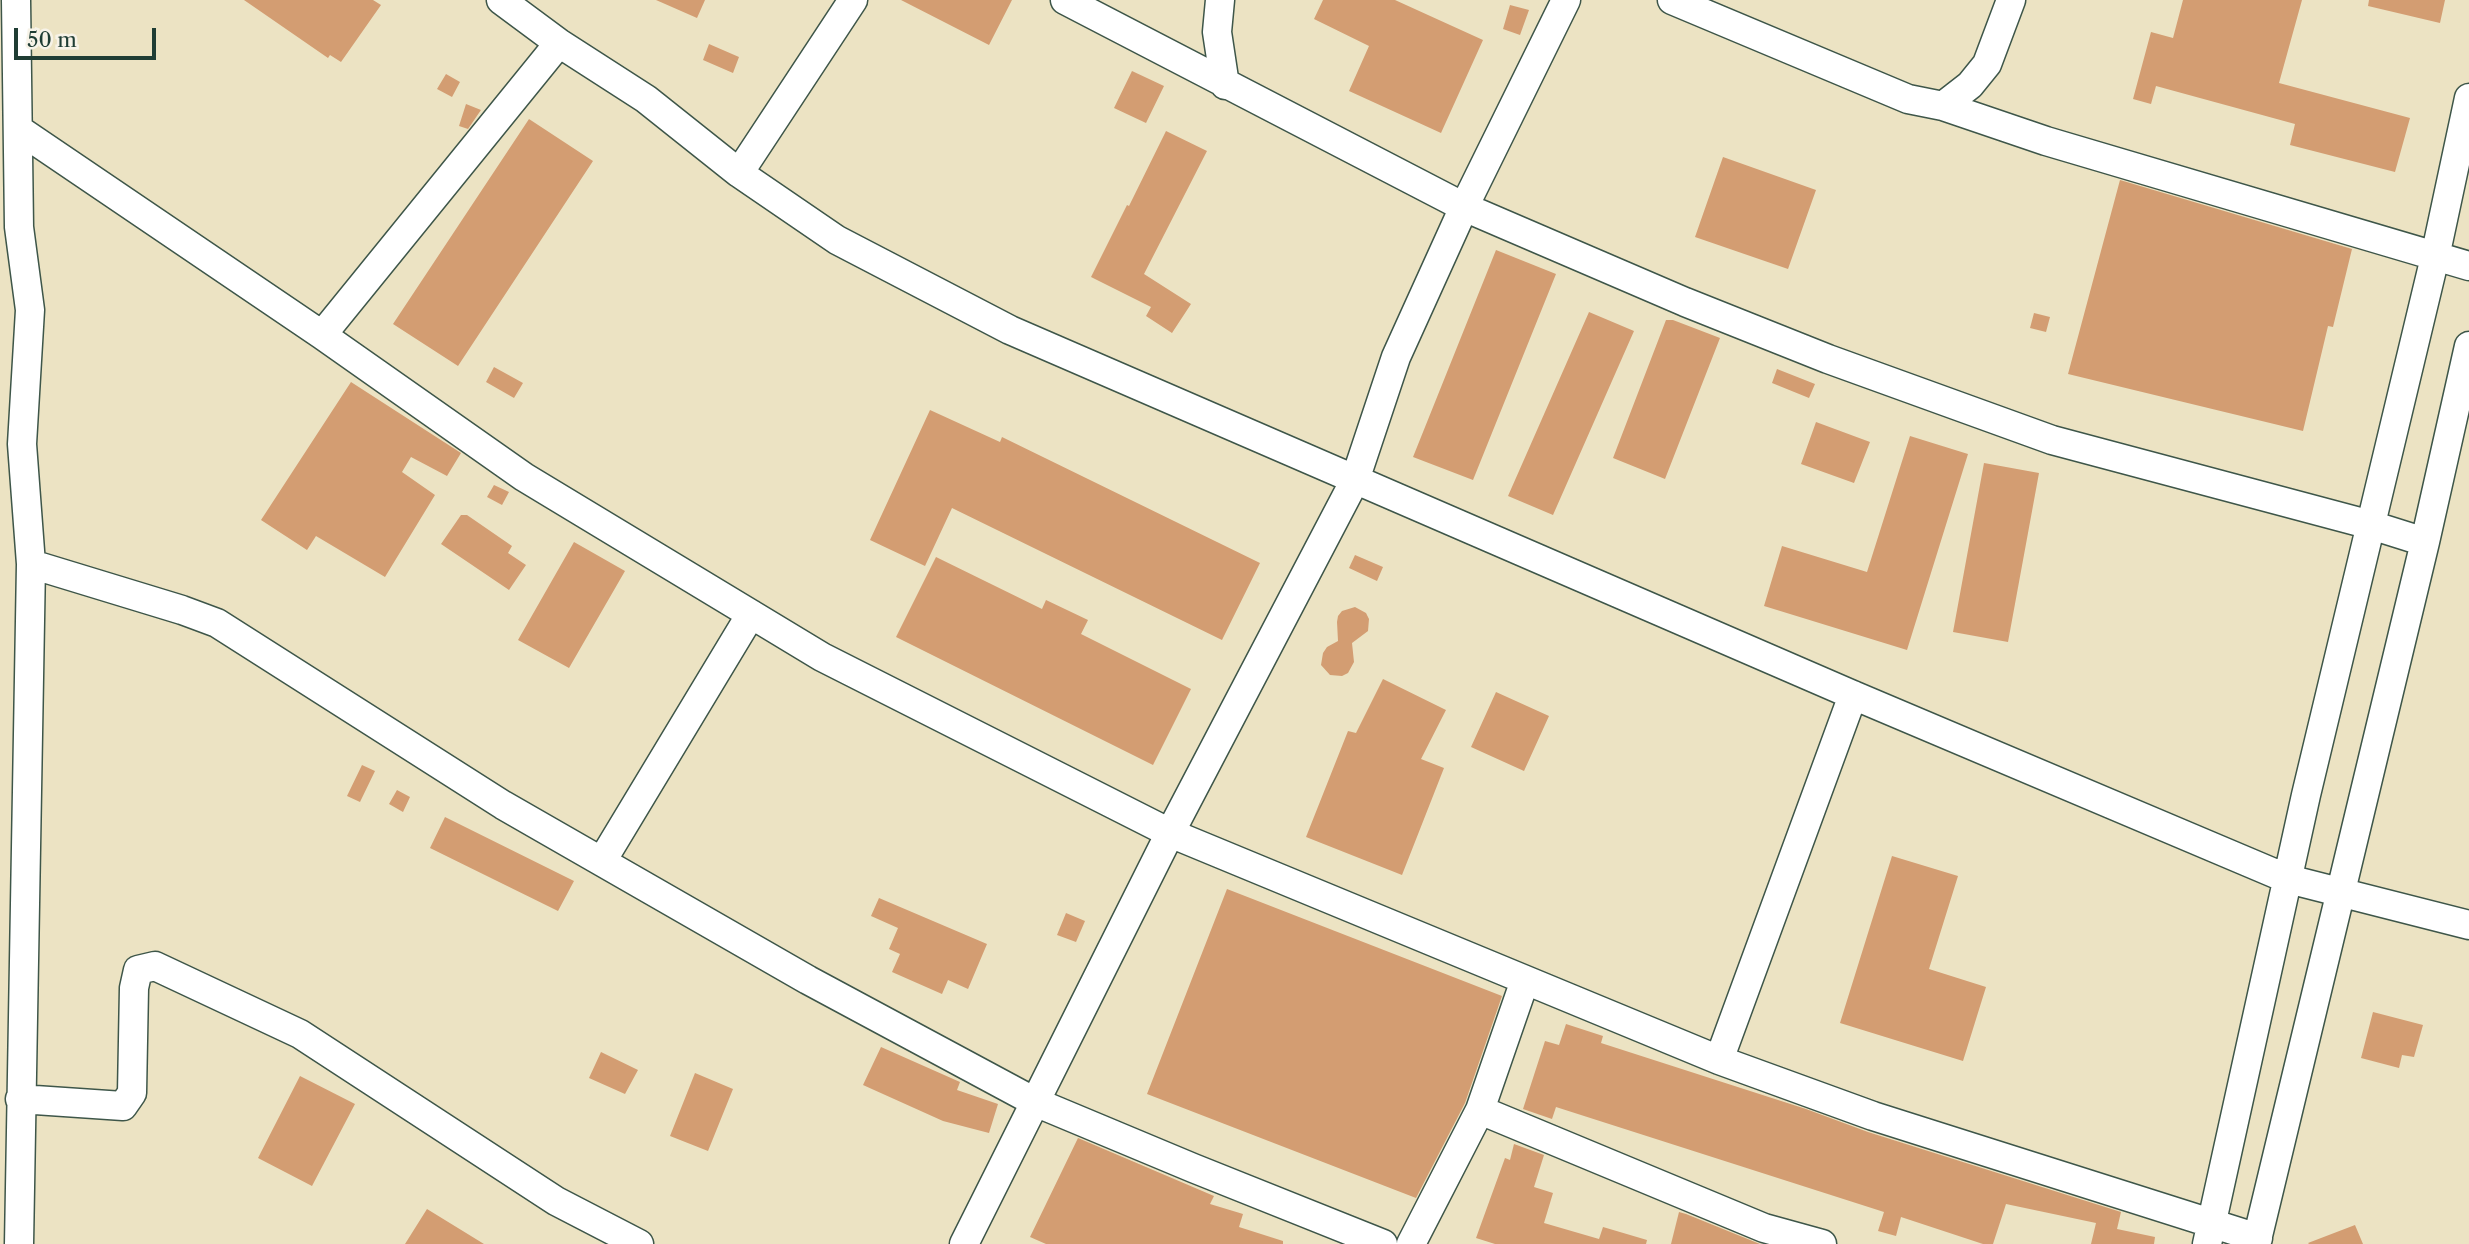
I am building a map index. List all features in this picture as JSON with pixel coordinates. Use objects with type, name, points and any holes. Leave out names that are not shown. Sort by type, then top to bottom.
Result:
[{"type":"street","points":[[16,0],[19,227],[30,310],[22,444],[31,564],[19,1244]]},
{"type":"street","points":[[501,0],[559,43],[646,99],[739,173],[837,240],[1010,330],[1853,695],[2288,879],[2469,925]]},
{"type":"street","points":[[739,173],[853,0]]},
{"type":"street","points":[[1066,0],[1464,207],[1685,302],[1828,359],[2052,440],[2371,525],[2425,542]]},
{"type":"street","points":[[1220,0],[1217,32],[1226,85]]},
{"type":"street","points":[[964,1244],[1170,833],[1355,480],[1396,357],[1464,207],[1566,0]]},
{"type":"street","points":[[1672,0],[1908,99],[1943,106],[2046,141],[2469,266]]},
{"type":"street","points":[[1943,106],[1969,85],[1987,64],[2011,0]]},
{"type":"street","points":[[322,335],[559,43]]},
{"type":"street","points":[[2209,1234],[2288,879],[2435,257],[2469,98]]},
{"type":"street","points":[[18,129],[322,335],[524,477],[822,657],[1170,833],[1719,1060],[2209,1234],[2257,1241],[2425,542],[2461,423],[2469,346]]},
{"type":"street","points":[[31,564],[217,623],[503,805],[808,979],[1035,1102],[1383,1244]]},
{"type":"street","points":[[602,861],[751,614]]},
{"type":"street","points":[[1719,1060],[1853,695]]},
{"type":"street","points":[[20,1099],[123,1106],[132,1093],[138,970],[155,966],[300,1034],[556,1201],[639,1244]]},
{"type":"street","points":[[1411,1244],[1480,1110],[1525,981]]},
{"type":"street","points":[[1480,1110],[1764,1228],[1822,1244]]},
{"type":"building","points":[[244,0],[373,0],[381,5],[341,62],[330,55],[328,58]]},
{"type":"building","points":[[656,0],[705,0],[697,18]]},
{"type":"building","points":[[901,0],[1012,0],[989,45]]},
{"type":"building","points":[[1323,0],[1395,0],[1483,40],[1441,133],[1349,91],[1369,46],[1314,19]]},
{"type":"building","points":[[2183,0],[2302,0],[2279,83],[2410,118],[2395,172],[2290,145],[2295,124],[2156,86],[2151,104],[2133,99],[2151,32],[2173,38]]},
{"type":"building","points":[[2369,0],[2445,0],[2440,23],[2368,6]]},
{"type":"building","points":[[1510,5],[1529,10],[1520,35],[1503,29]]},
{"type":"building","points":[[709,44],[739,57],[733,73],[703,60]]},
{"type":"building","points":[[1132,71],[1164,86],[1146,123],[1114,108]]},
{"type":"building","points":[[446,74],[460,82],[452,97],[437,89]]},
{"type":"building","points":[[466,104],[481,110],[468,129],[459,126]]},
{"type":"building","points":[[529,119],[593,161],[458,366],[393,324]]},
{"type":"building","points":[[1166,131],[1207,151],[1144,274],[1191,304],[1172,333],[1146,316],[1151,307],[1091,277]]},
{"type":"building","points":[[1723,157],[1816,190],[1788,269],[1695,237]]},
{"type":"building","points":[[2120,180],[2352,249],[2333,327],[2328,326],[2303,431],[2068,374]]},
{"type":"building","points":[[1496,250],[1556,274],[1473,480],[1413,457]]},
{"type":"building","points":[[1589,312],[1634,331],[1553,515],[1508,496]]},
{"type":"building","points":[[2034,313],[2050,317],[2046,332],[2030,328]]},
{"type":"building","points":[[1666,320],[1673,320],[1720,338],[1665,479],[1613,458]]},
{"type":"building","points":[[494,367],[523,383],[514,398],[486,382]]},
{"type":"building","points":[[1777,369],[1815,384],[1809,398],[1772,383]]},
{"type":"building","points":[[351,382],[461,453],[447,476],[411,457],[402,472],[435,495],[385,577],[316,536],[307,550],[261,520]]},
{"type":"building","points":[[930,410],[1000,442],[1002,437],[1260,563],[1222,640],[952,508],[925,566],[870,540]]},
{"type":"building","points":[[1816,422],[1870,442],[1854,483],[1801,464]]},
{"type":"building","points":[[1910,436],[1968,454],[1907,650],[1764,606],[1782,546],[1867,572]]},
{"type":"building","points":[[1984,463],[2039,473],[2008,642],[1953,632]]},
{"type":"building","points":[[494,485],[509,492],[502,505],[487,497]]},
{"type":"building","points":[[461,515],[467,515],[512,546],[508,553],[526,565],[509,590],[441,544]]},
{"type":"building","points":[[574,542],[625,571],[569,668],[518,640]]},
{"type":"building","points":[[1355,555],[1383,567],[1377,581],[1349,568]]},
{"type":"building","points":[[936,557],[1042,609],[1046,600],[1088,620],[1081,634],[1191,689],[1153,765],[896,637]]},
{"type":"building","points":[[1355,607],[1366,613],[1369,619],[1368,631],[1352,643],[1354,662],[1348,673],[1342,676],[1330,675],[1321,665],[1323,653],[1327,647],[1338,641],[1338,616],[1342,611]]},
{"type":"building","points":[[1383,679],[1446,710],[1421,759],[1444,768],[1402,875],[1306,837],[1348,731],[1356,733]]},
{"type":"building","points":[[1496,692],[1549,716],[1524,771],[1471,747]]},
{"type":"building","points":[[362,765],[375,771],[360,802],[347,796]]},
{"type":"building","points":[[397,790],[410,797],[403,812],[389,804]]},
{"type":"building","points":[[445,817],[574,881],[558,911],[430,848]]},
{"type":"building","points":[[1892,856],[1958,876],[1929,969],[1986,987],[1963,1061],[1840,1023]]},
{"type":"building","points":[[1227,889],[1502,996],[1465,1103],[1416,1198],[1147,1094]]},
{"type":"building","points":[[879,898],[987,944],[968,989],[948,980],[942,994],[892,972],[900,954],[889,949],[898,928],[871,916]]},
{"type":"building","points":[[1066,913],[1085,921],[1076,942],[1057,935]]},
{"type":"building","points":[[2373,1012],[2423,1025],[2414,1057],[2402,1055],[2399,1068],[2361,1058]]},
{"type":"building","points":[[1566,1024],[1603,1036],[1601,1043],[1806,1109],[1868,1132],[2121,1212],[2117,1229],[2155,1237],[2154,1244],[2091,1244],[2096,1223],[2006,1204],[1993,1244],[1983,1244],[1901,1217],[1896,1236],[1878,1231],[1884,1212],[1556,1107],[1552,1119],[1523,1109],[1545,1041],[1559,1045]]},
{"type":"building","points":[[881,1047],[960,1082],[957,1090],[998,1104],[989,1133],[943,1121],[863,1085]]},
{"type":"building","points":[[601,1052],[638,1070],[625,1094],[589,1078]]},
{"type":"building","points":[[695,1073],[733,1089],[708,1151],[670,1136]]},
{"type":"building","points":[[300,1076],[355,1104],[312,1186],[258,1158]]},
{"type":"building","points":[[1078,1138],[1214,1196],[1210,1204],[1243,1214],[1239,1227],[1283,1241],[1283,1244],[1046,1244],[1030,1237]]},
{"type":"building","points":[[1514,1144],[1544,1155],[1534,1187],[1553,1193],[1544,1223],[1599,1239],[1603,1227],[1647,1240],[1646,1244],[1495,1244],[1476,1238],[1505,1158],[1510,1160]]},
{"type":"building","points":[[427,1209],[484,1244],[405,1244]]},
{"type":"building","points":[[1679,1212],[1686,1214],[1760,1244],[1671,1244]]},
{"type":"building","points":[[2355,1225],[2363,1244],[2308,1243]]}]
